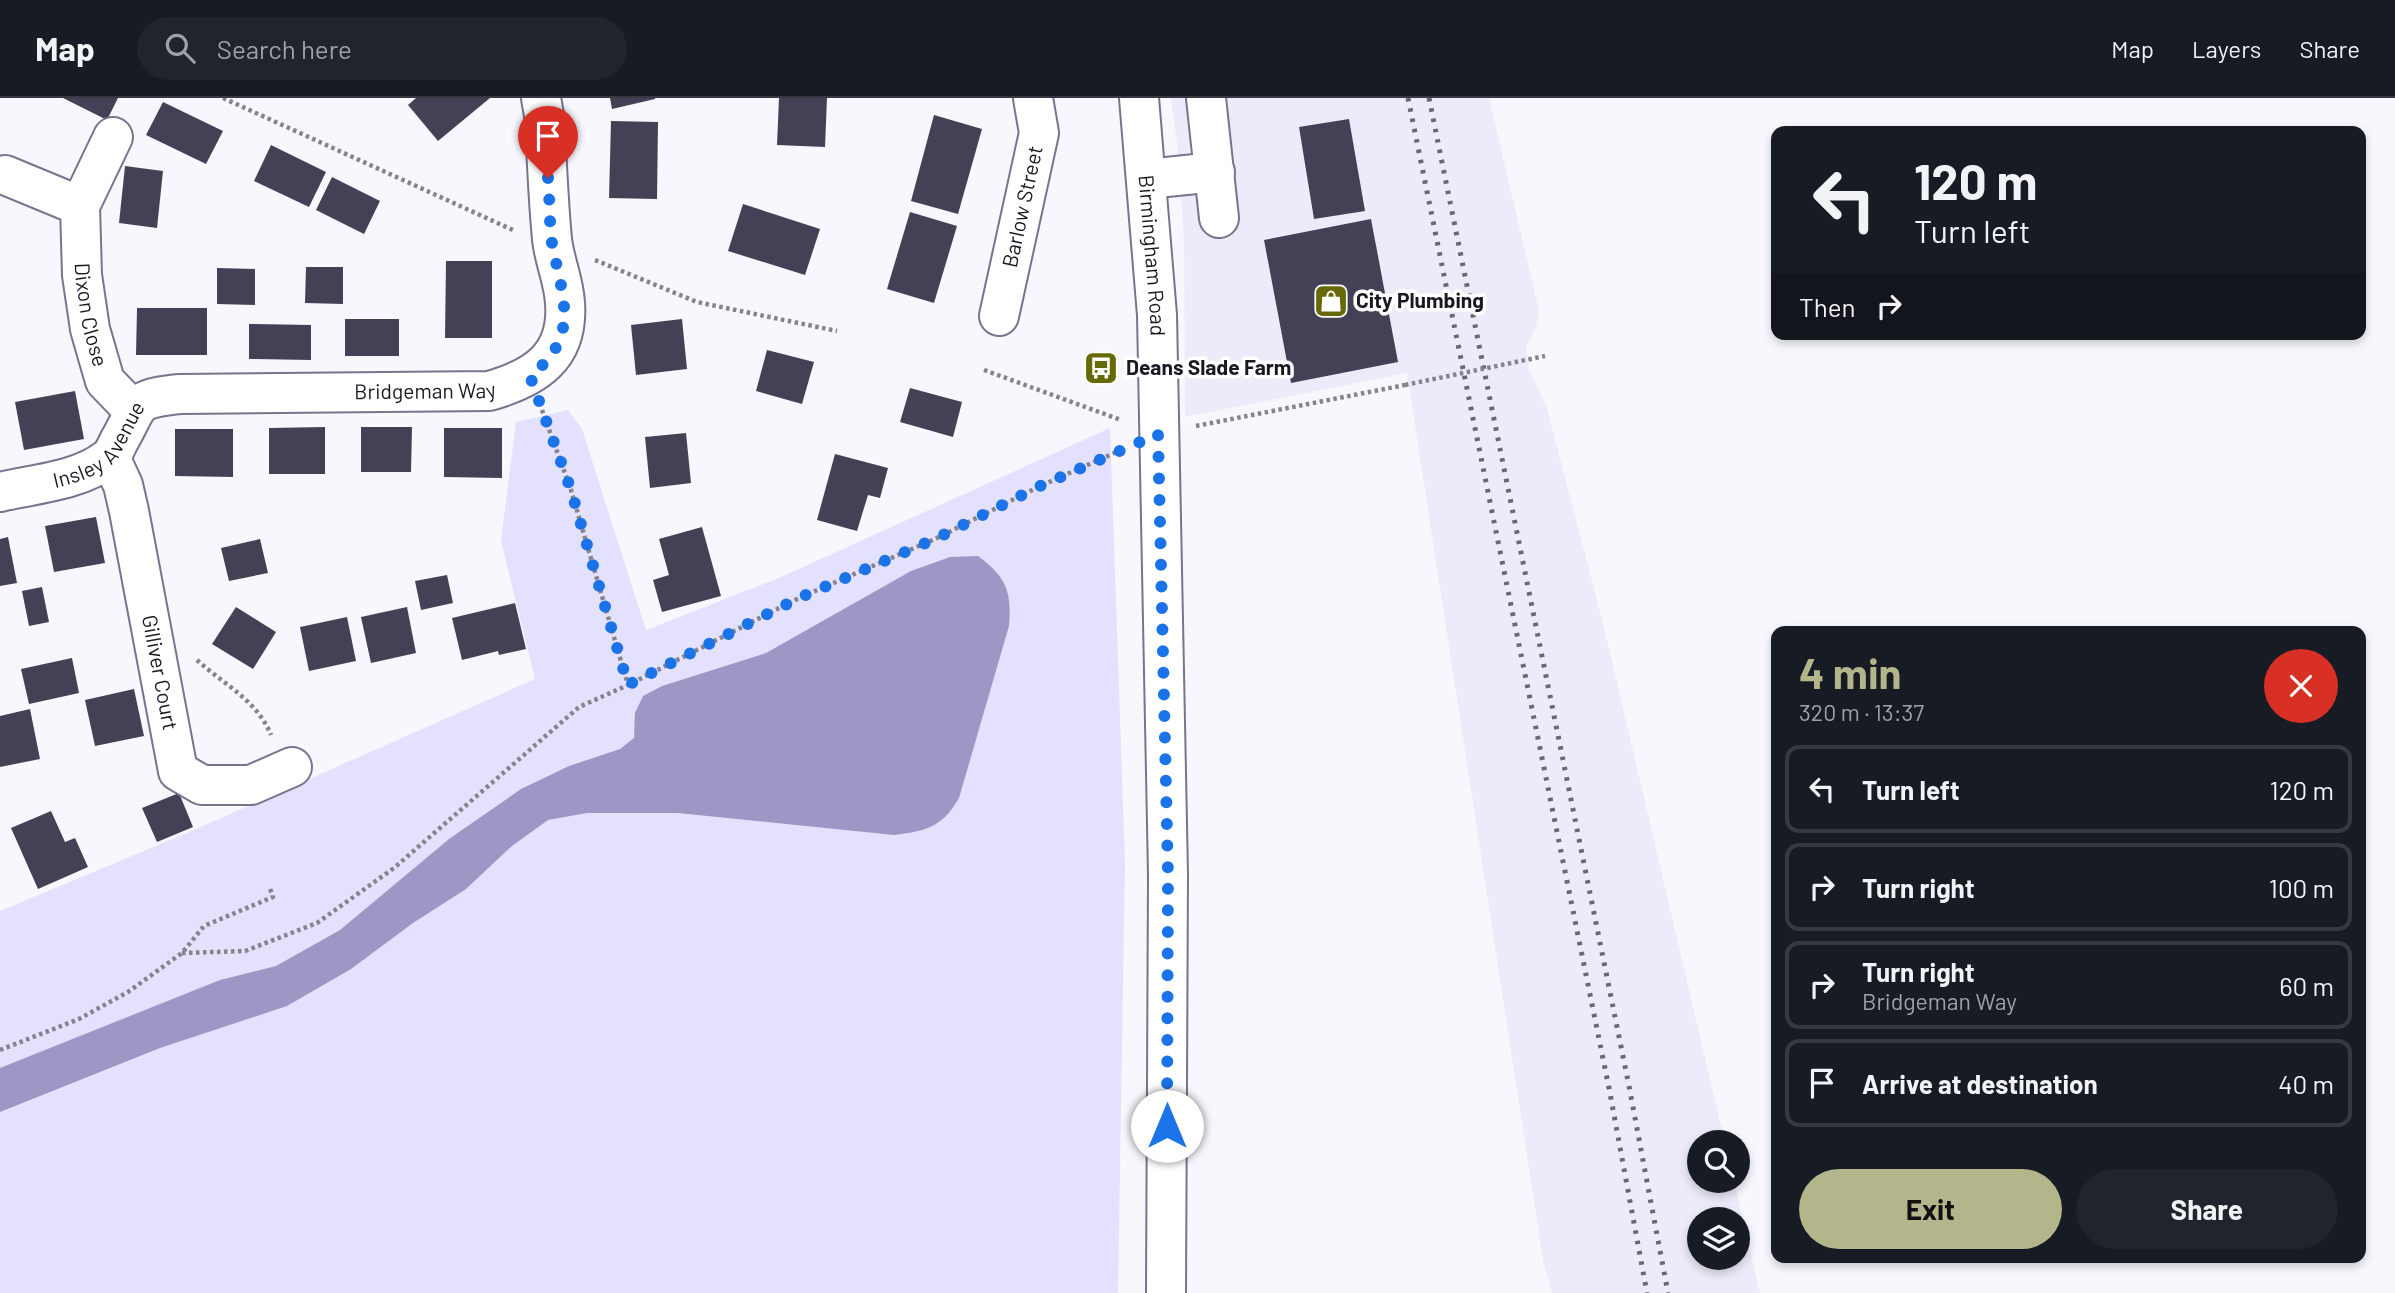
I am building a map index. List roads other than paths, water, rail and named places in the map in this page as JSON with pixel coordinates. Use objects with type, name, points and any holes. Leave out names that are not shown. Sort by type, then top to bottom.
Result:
[{"type":"street","name":"Bridgeman Way","points":[[142,403],[180,394],[489,391],[516,383],[545,365],[561,336],[565,320],[565,301],[552,242],[541,98]]},
{"type":"street","name":"Barlow Street","points":[[999,316],[1039,133],[1033,98]]},
{"type":"street","name":"Birmingham Road","points":[[1139,98],[1157,315],[1143,428],[1168,875],[1166,1293]]},
{"type":"street","points":[[1206,98],[1219,218]]},
{"type":"street","name":"Dixon Close","points":[[113,136],[80,206],[82,275],[90,329],[105,381],[142,403]]},
{"type":"street","points":[[1147,179],[1215,172]]},
{"type":"street","points":[[5,175],[80,206]]},
{"type":"street","name":"Insley Avenue","points":[[0,492],[77,474],[95,467],[110,457],[142,403]]},
{"type":"street","name":"Gilliver Court","points":[[110,457],[126,498],[177,771],[202,785],[251,785],[288,769]]},
{"type":"railway","points":[[1408,98],[1609,1088],[1647,1293]]},
{"type":"railway","points":[[1429,98],[1629,1086],[1668,1293]]},
{"type":"place","name":"City Plumbing","points":[[1331,301]]},
{"type":"place","name":"Deans Slade Farm","points":[[1101,368]]}]
